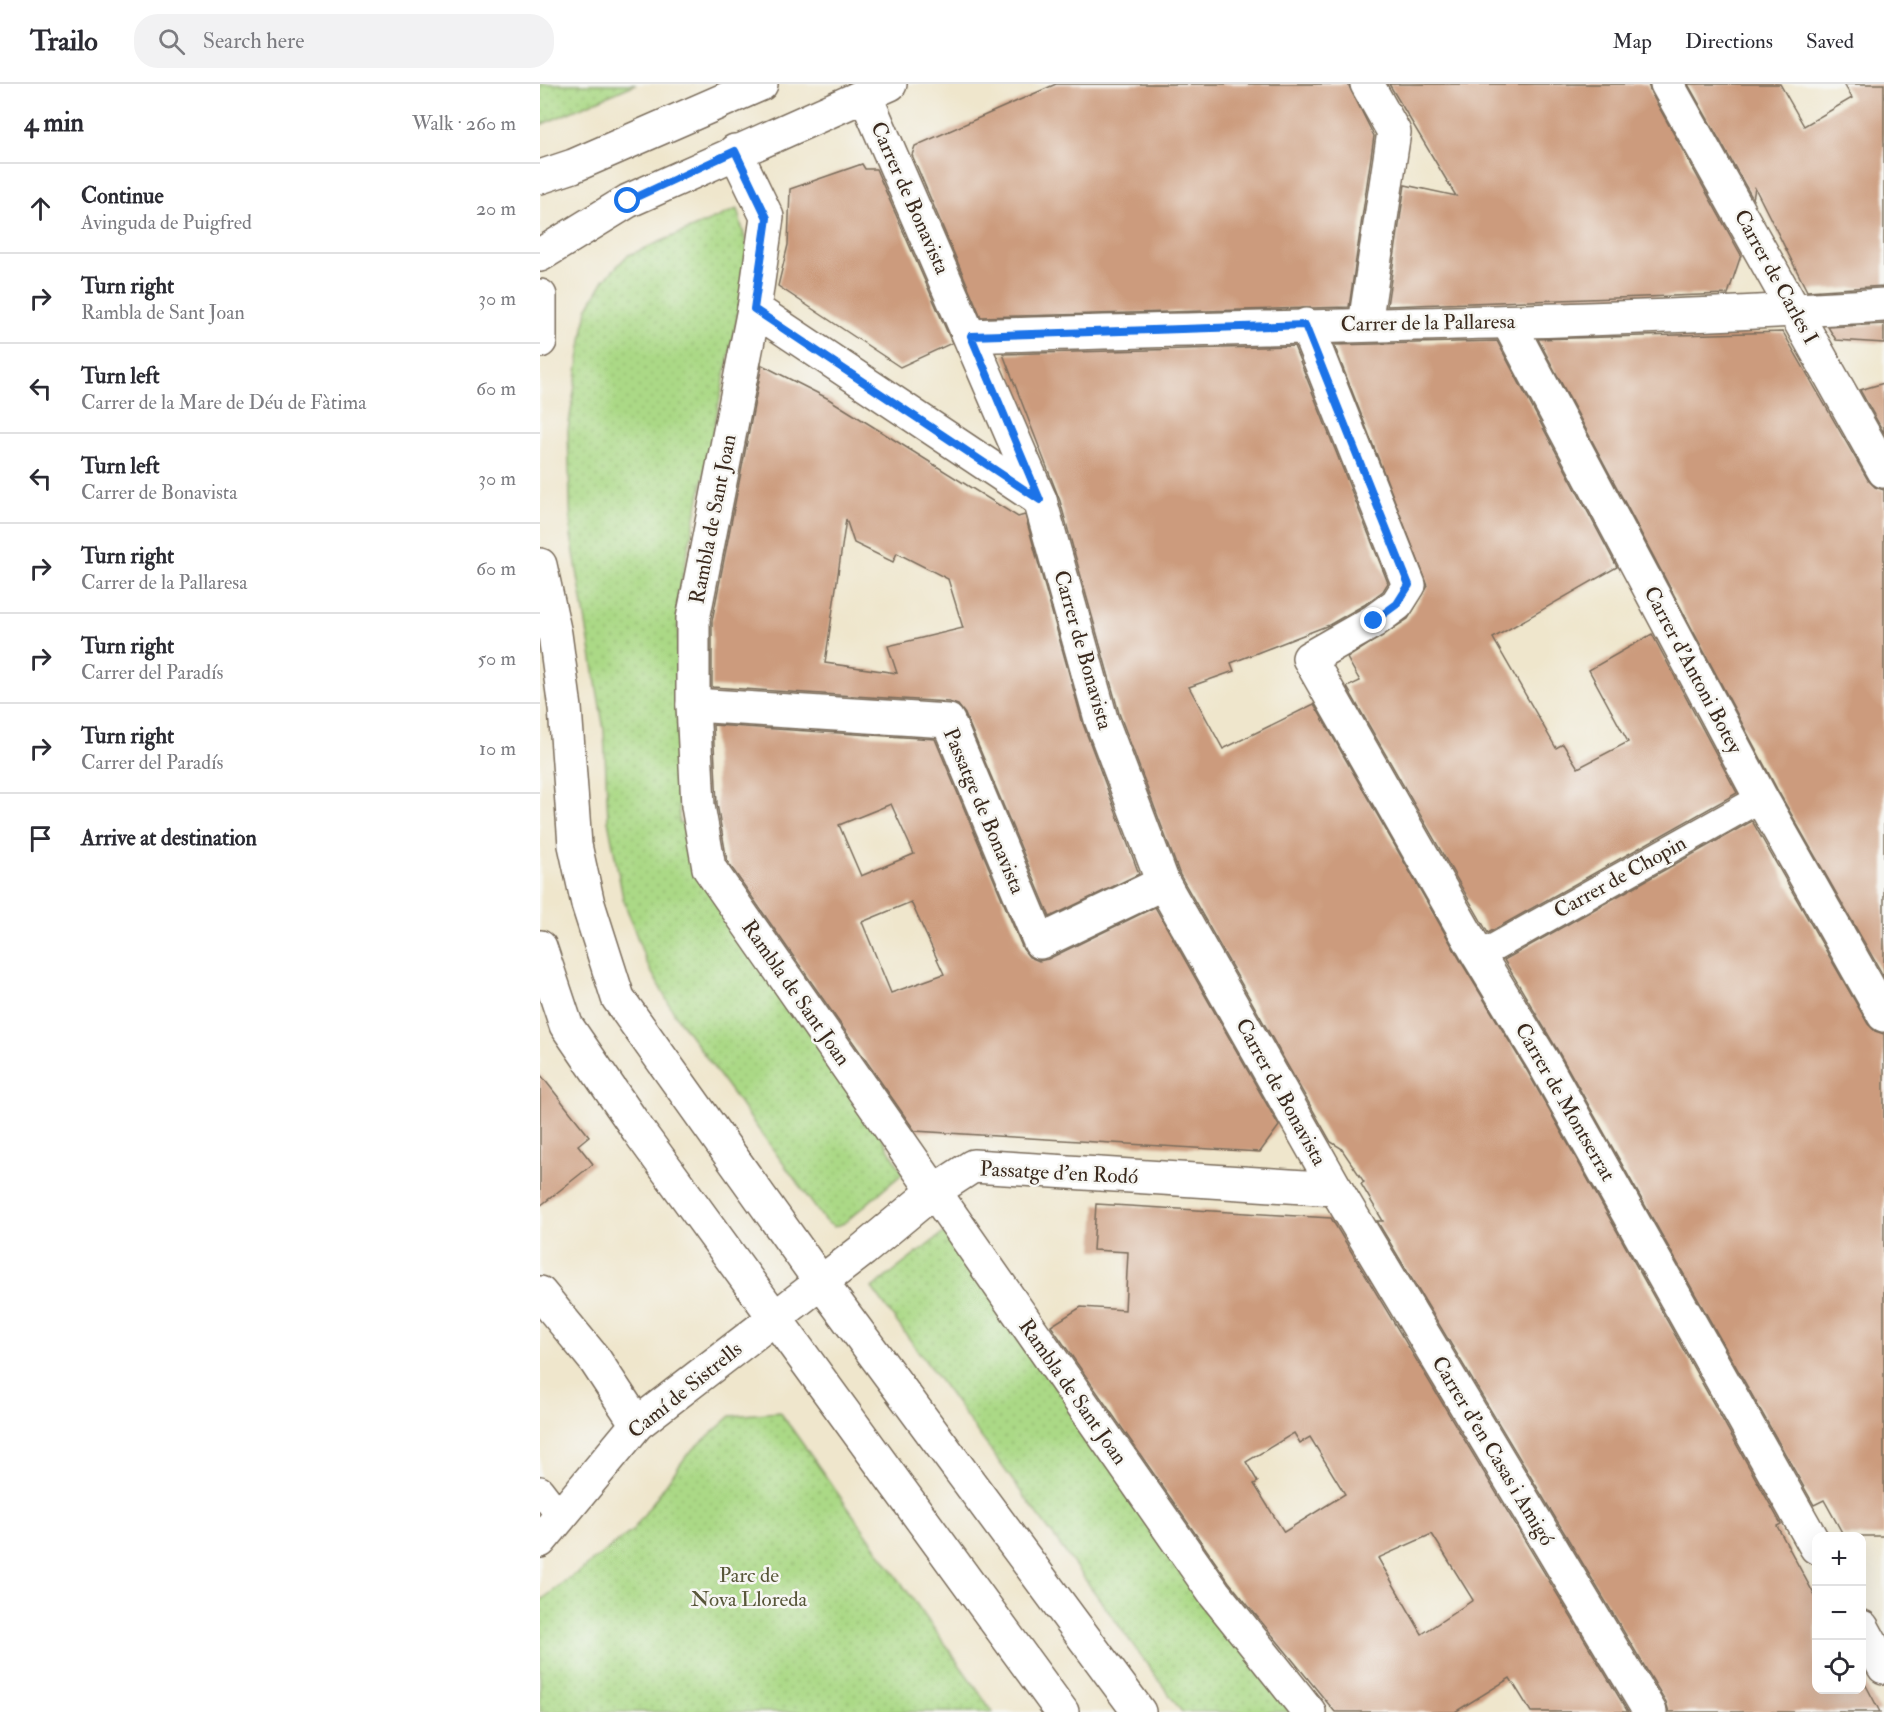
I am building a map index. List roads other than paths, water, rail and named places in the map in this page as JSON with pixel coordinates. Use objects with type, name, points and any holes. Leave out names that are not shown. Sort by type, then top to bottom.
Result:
[{"type":"street","points":[[540,177],[573,166],[761,84]]},
{"type":"street","points":[[1365,324],[1394,132],[1367,84]]},
{"type":"street","name":"Carrer de Carles I","points":[[1667,84],[1884,471]]},
{"type":"street","points":[[540,255],[628,201],[735,151],[877,90]]},
{"type":"street","name":"Carrer de Bonavista","points":[[877,90],[971,336],[1040,500],[1101,719],[1163,883],[1336,1189]]},
{"type":"street","name":"Rambla de Sant Joan","points":[[735,151],[767,218],[754,309],[693,619],[693,705],[698,806],[710,868],[933,1192],[1214,1593],[1309,1712]]},
{"type":"street","points":[[540,296],[540,341]]},
{"type":"street","name":"Carrer de la Pallaresa","points":[[971,336],[1305,325],[1508,322],[1884,305]]},
{"type":"street","points":[[754,309],[1040,500]]},
{"type":"street","name":"Carrer d'Antoni Botey","points":[[1508,322],[1761,798],[1884,1015]]},
{"type":"street","name":"Carrer de Montserrat","points":[[1305,325],[1409,585],[1397,604],[1382,616],[1309,658],[1479,956],[1542,1060],[1812,1540]]},
{"type":"street","points":[[540,565],[555,633],[565,708],[575,844],[588,904],[618,998],[820,1281],[1139,1712]]},
{"type":"street","name":"Passatge de Bonavista","points":[[693,705],[948,721],[1040,942],[1163,883]]},
{"type":"street","name":"Carrer de Chopin","points":[[1479,956],[1761,798]]},
{"type":"street","points":[[540,946],[566,1025],[650,1146],[776,1316],[1062,1712]]},
{"type":"street","name":"Passatge d'en Rodó","points":[[820,1281],[863,1250],[933,1192],[973,1166],[1336,1189]]},
{"type":"street","name":"Carrer d'en Casas i Amigó","points":[[1336,1189],[1650,1712]]},
{"type":"street","name":"Camí de Sistrells","points":[[550,1529],[637,1424],[820,1281]]},
{"type":"street","points":[[540,1293],[595,1360],[637,1424]]},
{"type":"street","points":[[540,1490],[550,1529]]},
{"type":"street","points":[[1866,1634],[1884,1667]]},
{"type":"park label","name":"Parc de Nova Lloreda","points":[[749,1587]]}]
